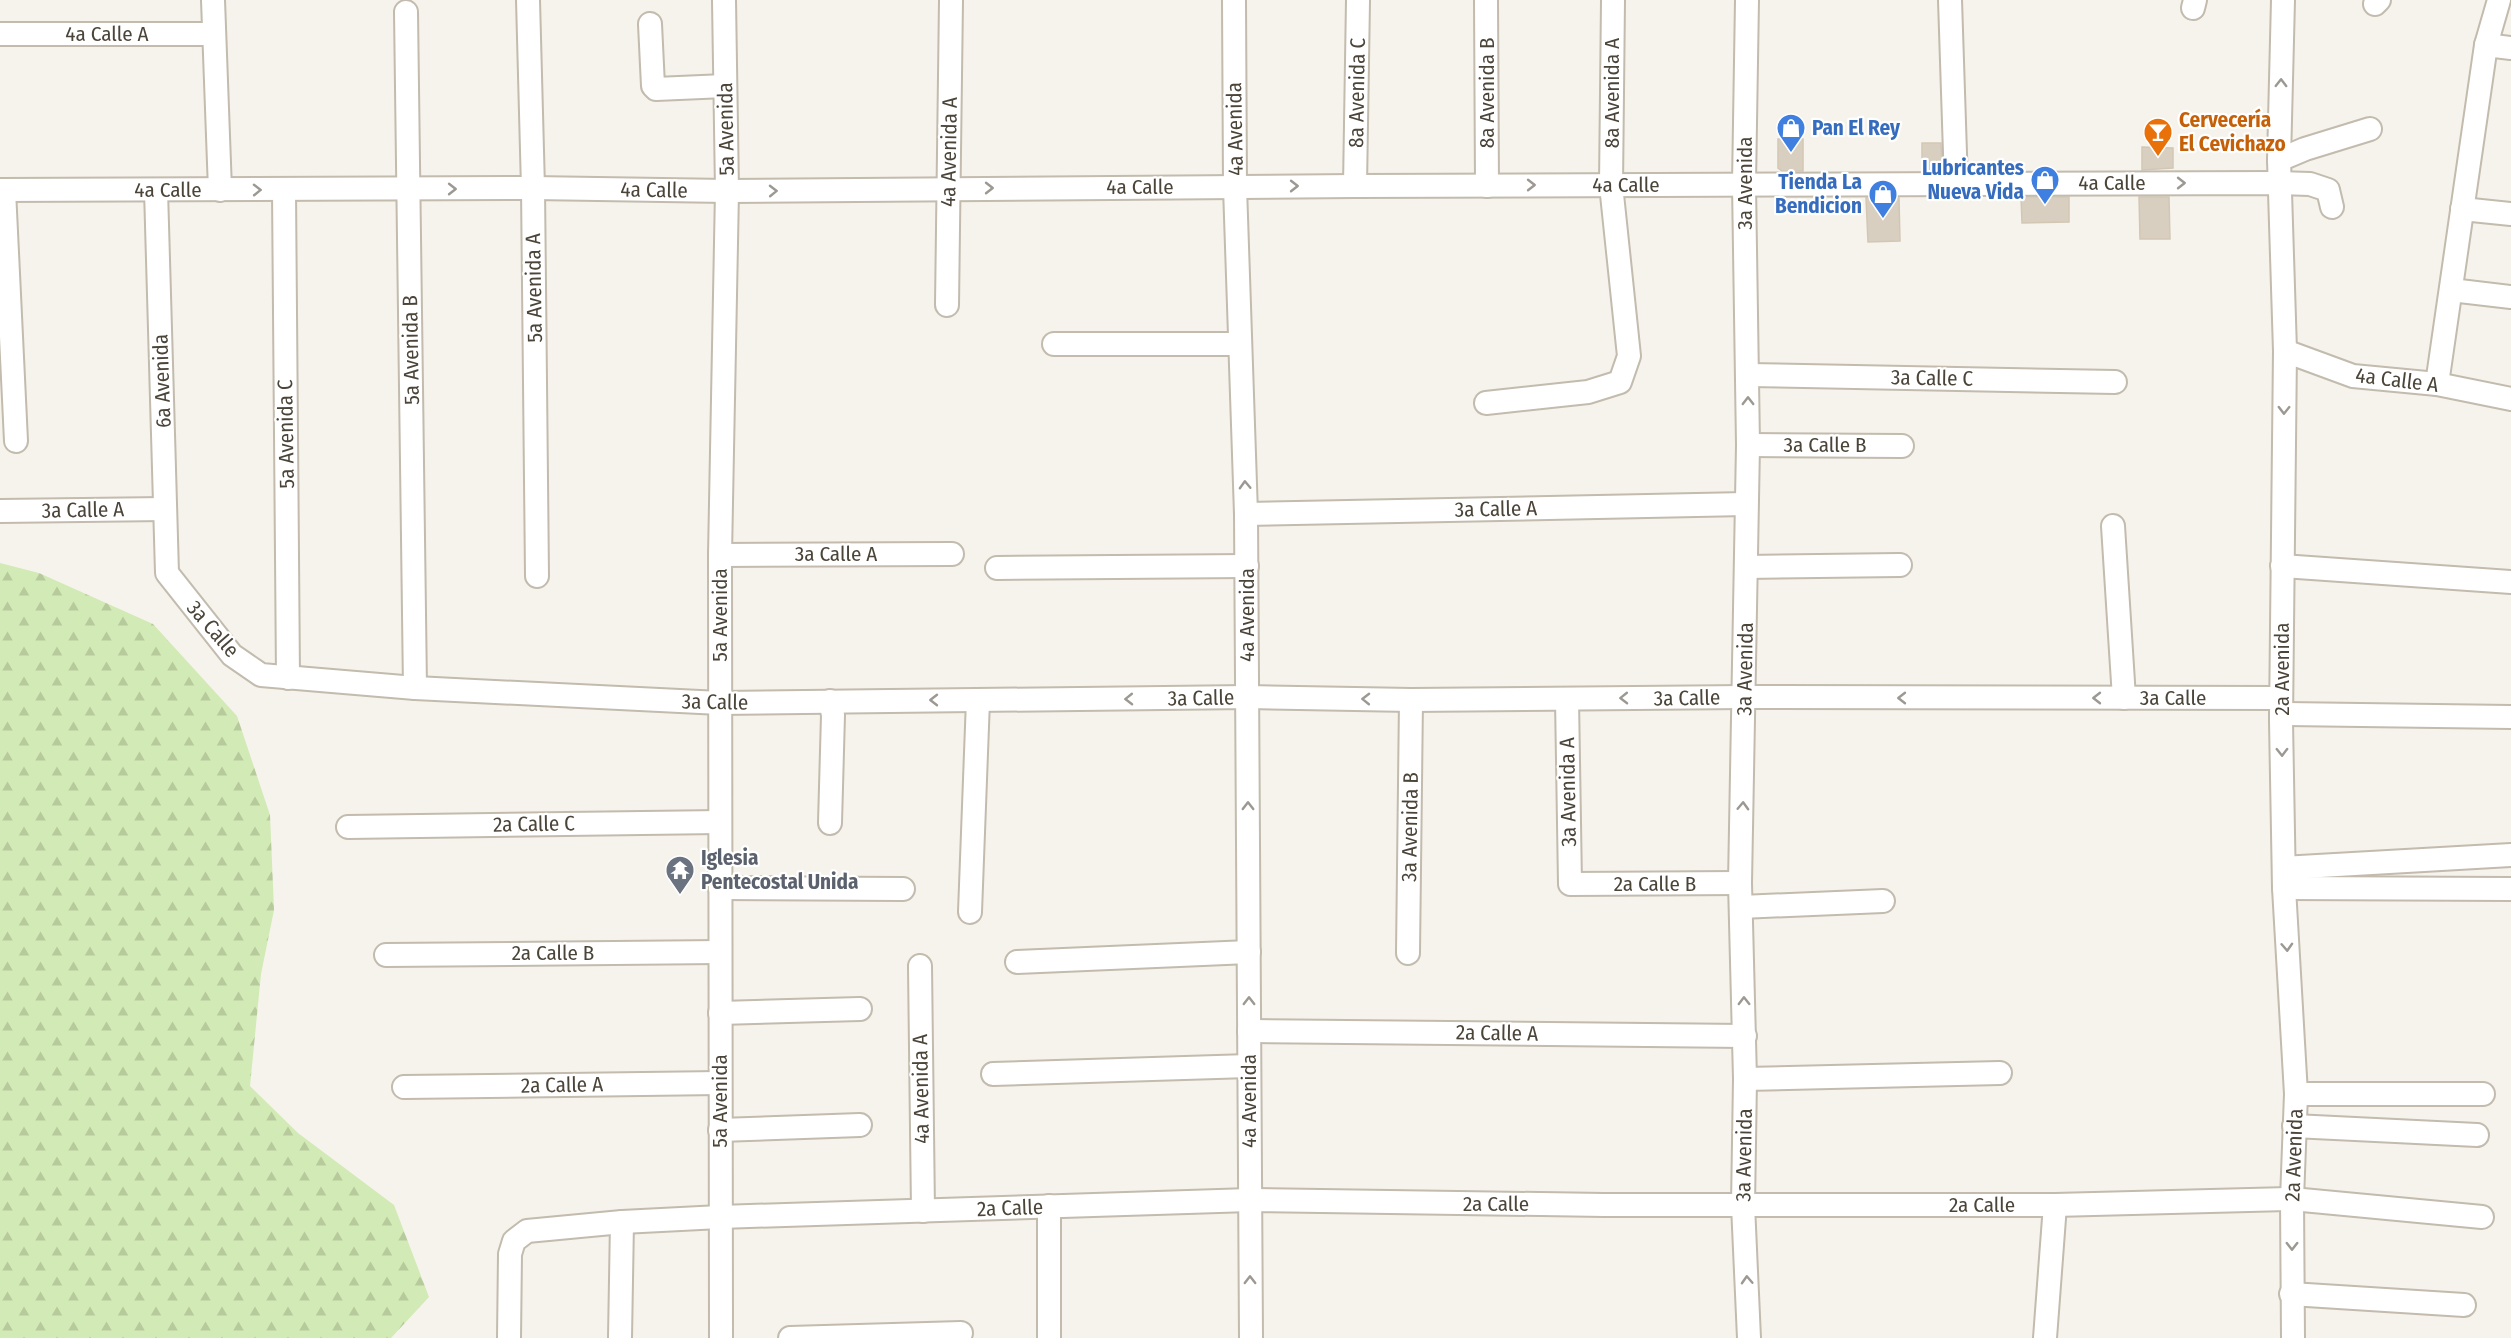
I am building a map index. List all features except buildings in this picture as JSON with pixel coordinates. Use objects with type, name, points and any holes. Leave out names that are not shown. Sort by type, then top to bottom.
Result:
[{"type":"street","points":[[213,0],[220,190]]},
{"type":"street","name":"5a Avenida A","points":[[528,0],[533,188],[537,576]]},
{"type":"street","name":"5a Avenida","points":[[721,1338],[720,555],[727,192],[724,0]]},
{"type":"street","name":"4a Avenida A","points":[[947,305],[951,0]]},
{"type":"street","name":"4a Avenida","points":[[1234,0],[1235,187],[1247,566],[1251,1338]]},
{"type":"street","name":"8a Avenida C","points":[[1355,186],[1358,0]]},
{"type":"street","name":"8a Avenida B","points":[[1486,0],[1487,186]]},
{"type":"street","name":"8a Avenida A","points":[[1486,403],[1588,392],[1620,382],[1629,356],[1611,185],[1613,0]]},
{"type":"street","name":"3a Avenida","points":[[1747,0],[1744,184],[1748,445],[1740,883],[1745,1036],[1743,1205],[1749,1338]]},
{"type":"street","points":[[1950,0],[1956,184]]},
{"type":"street","name":"2a Avenida","points":[[2283,0],[2279,160],[2285,351],[2281,706],[2284,878],[2296,1094],[2292,1199],[2293,1338]]},
{"type":"street","points":[[2438,384],[2486,45],[2499,0]]},
{"type":"street","name":"5a Avenida B","points":[[406,12],[415,688]]},
{"type":"street","points":[[650,24],[653,86],[656,89],[725,87]]},
{"type":"street","name":"4a Calle A","points":[[0,34],[213,34]]},
{"type":"street","points":[[2486,45],[2511,48]]},
{"type":"street","points":[[2279,160],[2305,149],[2370,129]]},
{"type":"street","name":"4a Calle","points":[[2,190],[533,188],[727,192],[1355,186],[2279,183],[2310,184],[2328,190],[2332,207]]},
{"type":"street","name":"5a Avenida C","points":[[284,189],[288,678]]},
{"type":"street","points":[[2,190],[16,441]]},
{"type":"street","name":"6a Avenida","points":[[156,190],[167,573]]},
{"type":"street","points":[[2463,209],[2511,214]]},
{"type":"street","points":[[2451,290],[2511,297]]},
{"type":"street","points":[[1054,344],[1240,344]]},
{"type":"street","name":"4a Calle A","points":[[2285,351],[2353,376],[2438,384],[2511,399]]},
{"type":"street","name":"3a Calle C","points":[[1748,375],[2115,382]]},
{"type":"street","name":"3a Calle B","points":[[1748,445],[1902,446]]},
{"type":"street","name":"3a Calle A","points":[[1246,514],[1746,504]]},
{"type":"street","name":"3a Calle A","points":[[0,511],[165,510]]},
{"type":"street","points":[[2114,526],[2124,698]]},
{"type":"street","name":"3a Calle A","points":[[720,555],[952,554]]},
{"type":"street","points":[[1746,567],[1900,565]]},
{"type":"street","points":[[997,568],[1247,566]]},
{"type":"street","points":[[2282,566],[2511,582]]},
{"type":"street","name":"3a Calle","points":[[167,573],[232,655],[261,675],[415,688],[720,703],[1248,697],[1411,700],[1745,697],[2124,698],[2511,717]]},
{"type":"street","name":"3a Avenida A","points":[[1567,699],[1570,884]]},
{"type":"street","points":[[970,912],[978,700]]},
{"type":"street","name":"3a Avenida B","points":[[1408,953],[1411,700]]},
{"type":"street","points":[[830,701],[833,715],[830,823]]},
{"type":"street","name":"2a Calle C","points":[[348,827],[720,822]]},
{"type":"street","points":[[2284,878],[2511,855]]},
{"type":"street","points":[[2284,878],[2511,889]]},
{"type":"street","name":"2a Calle B","points":[[1570,884],[1740,883]]},
{"type":"street","points":[[720,888],[903,889]]},
{"type":"street","points":[[1741,907],[1883,901]]},
{"type":"street","name":"2a Calle B","points":[[386,954],[720,952]]},
{"type":"street","points":[[1017,962],[1249,952]]},
{"type":"street","name":"4a Avenida A","points":[[920,966],[923,1211]]},
{"type":"street","points":[[720,1013],[860,1009]]},
{"type":"street","name":"2a Calle A","points":[[1249,1031],[1745,1036]]},
{"type":"street","points":[[993,1074],[1249,1066]]},
{"type":"street","points":[[1745,1079],[2000,1073]]},
{"type":"street","name":"2a Calle A","points":[[404,1087],[720,1083]]},
{"type":"street","points":[[2296,1094],[2484,1094]]},
{"type":"street","points":[[720,1130],[860,1125]]},
{"type":"street","points":[[2294,1126],[2477,1135]]},
{"type":"street","name":"2a Calle","points":[[509,1338],[510,1254],[514,1241],[527,1231],[622,1222],[1250,1200],[1743,1205],[2055,1205],[2292,1199],[2482,1217]]},
{"type":"street","points":[[2045,1338],[2055,1205]]},
{"type":"street","points":[[1049,1206],[1049,1338]]},
{"type":"street","points":[[620,1338],[622,1222]]},
{"type":"street","points":[[2291,1294],[2464,1305]]},
{"type":"street","points":[[790,1338],[961,1334]]},
{"type":"green space","points":[[0,563],[39,573],[153,624],[237,716],[270,815],[274,910],[261,974],[250,1086],[298,1133],[394,1205],[429,1297],[391,1338],[0,1338]]},
{"type":"place","name":"Pan El Rey","points":[[1791,154]]},
{"type":"place","name":"Cervecería El Cevichazo","points":[[2158,158]]},
{"type":"place","name":"Lubricantes Nueva Vida","points":[[2045,206]]},
{"type":"place","name":"Tienda La Bendicion","points":[[1883,220]]},
{"type":"place","name":"Iglesia Pentecostal Unida","points":[[680,896]]}]
